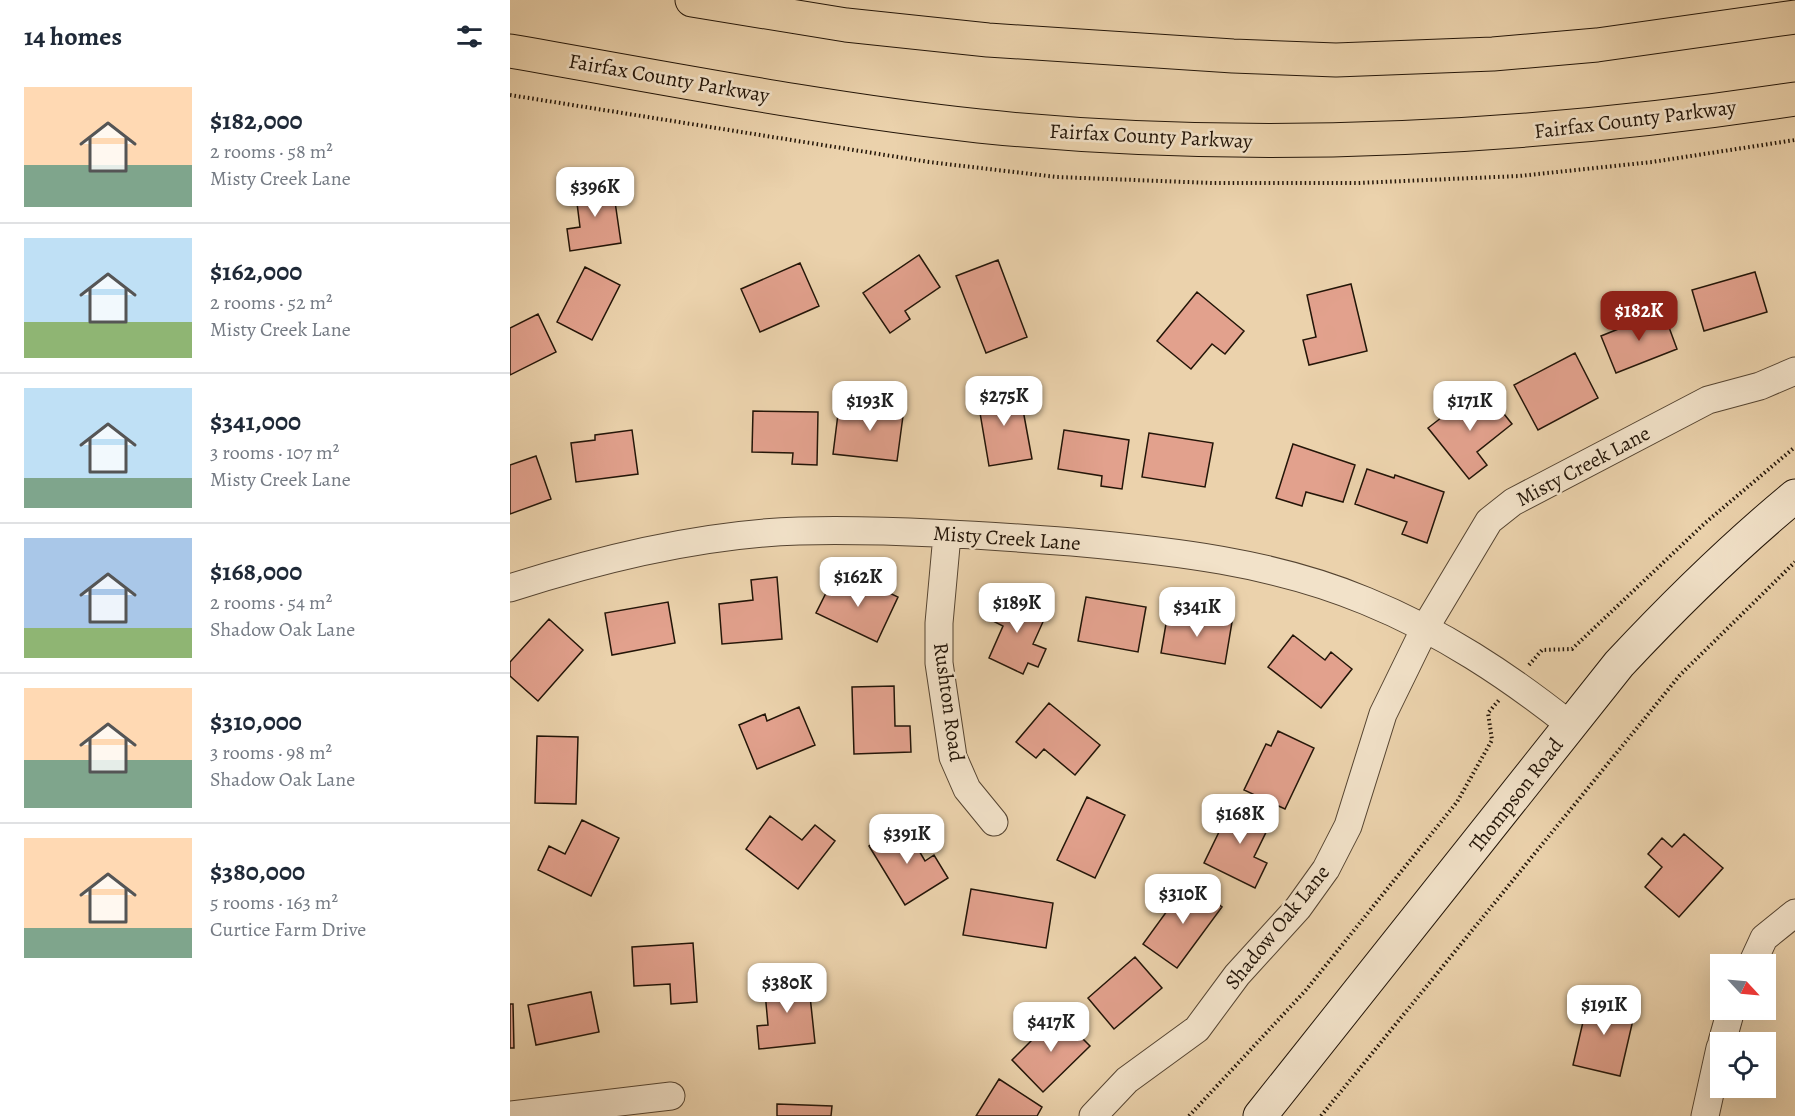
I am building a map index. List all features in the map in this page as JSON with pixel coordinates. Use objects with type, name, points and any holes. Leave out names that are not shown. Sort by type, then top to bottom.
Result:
[{"type":"highway","points":[[692,0],[765,6],[846,25],[988,40],[1233,56],[1336,60],[1494,54],[1597,45],[1795,17]]},
{"type":"highway","name":"Fairfax County Parkway","points":[[510,51],[901,116],[1075,134],[1242,142],[1411,139],[1531,132],[1675,117],[1795,99]]},
{"type":"street","name":"Misty Creek Lane","points":[[1425,628],[1489,521],[1513,502],[1708,400],[1760,386],[1795,371]]},
{"type":"street","name":"Thompson Road","points":[[1260,1116],[1619,664],[1683,595],[1734,546],[1795,496]]},
{"type":"street","name":"Misty Creek Lane","points":[[510,588],[604,561],[667,547],[740,536],[798,531],[1001,536],[1155,549],[1228,560],[1302,578],[1365,600],[1425,628],[1515,682],[1570,725]]},
{"type":"street","name":"Rushton Road","points":[[947,535],[939,623],[939,663],[953,758],[967,789],[994,822]]},
{"type":"street","name":"Shadow Oak Lane","points":[[1093,1116],[1127,1080],[1197,1029],[1237,975],[1298,908],[1326,869],[1348,826],[1383,714],[1425,628]]},
{"type":"street","points":[[1757,954],[1764,938],[1795,913]]},
{"type":"street","points":[[1705,1116],[1710,1093]]},
{"type":"street","points":[[510,1115],[671,1096]]},
{"type":"path","points":[[1189,1116],[1306,990],[1457,802],[1492,740],[1488,713],[1542,651],[1572,649],[1705,523],[1795,447]]},
{"type":"path","points":[[1321,1116],[1680,675],[1795,562]]},
{"type":"building","points":[[612,181],[621,243],[570,251],[567,229],[580,227],[575,187]]},
{"type":"building","points":[[919,255],[940,287],[905,311],[910,319],[890,333],[863,293]]},
{"type":"building","points":[[998,260],[1027,337],[986,353],[956,276]]},
{"type":"building","points":[[800,263],[819,306],[760,332],[741,289]]},
{"type":"building","points":[[585,267],[620,285],[592,340],[557,322]]},
{"type":"building","points":[[1755,272],[1767,312],[1704,331],[1692,290]]},
{"type":"building","points":[[1351,284],[1367,351],[1309,365],[1303,340],[1316,337],[1307,295]]},
{"type":"building","points":[[1197,292],[1244,331],[1225,354],[1212,344],[1191,369],[1157,341]]},
{"type":"building","points":[[1663,311],[1677,349],[1616,373],[1601,336]]},
{"type":"building","points":[[538,314],[556,352],[510,375],[510,328]]},
{"type":"building","points":[[1575,353],[1598,398],[1538,430],[1514,385]]},
{"type":"building","points":[[1019,388],[1032,459],[989,466],[977,395]]},
{"type":"building","points":[[1488,394],[1512,424],[1477,452],[1487,465],[1469,479],[1428,428],[1464,400],[1470,408]]},
{"type":"building","points":[[866,395],[888,397],[886,414],[903,416],[897,461],[833,454],[838,414],[863,417]]},
{"type":"building","points":[[753,411],[818,412],[817,465],[792,464],[793,453],[752,452]]},
{"type":"building","points":[[632,430],[638,474],[576,482],[571,443],[595,440],[595,435]]},
{"type":"building","points":[[1064,430],[1129,440],[1122,489],[1101,486],[1102,476],[1058,469]]},
{"type":"building","points":[[1149,433],[1213,443],[1205,487],[1142,477]]},
{"type":"building","points":[[1293,444],[1355,465],[1343,502],[1306,492],[1302,506],[1276,498]]},
{"type":"building","points":[[536,456],[551,499],[510,514],[510,465]]},
{"type":"building","points":[[1367,469],[1394,478],[1395,475],[1444,492],[1427,543],[1402,534],[1407,522],[1355,504]]},
{"type":"building","points":[[777,577],[782,639],[722,644],[719,604],[753,600],[751,580]]},
{"type":"building","points":[[834,577],[870,595],[875,586],[898,597],[877,642],[816,613]]},
{"type":"building","points":[[1001,593],[1047,613],[1033,644],[1046,649],[1038,667],[1028,663],[1023,674],[989,658],[1003,626],[989,619]]},
{"type":"building","points":[[1086,597],[1146,607],[1138,652],[1078,641]]},
{"type":"building","points":[[668,602],[675,643],[612,655],[605,613]]},
{"type":"building","points":[[1168,612],[1232,622],[1225,664],[1161,653]]},
{"type":"building","points":[[549,619],[583,650],[538,701],[510,676],[510,662]]},
{"type":"building","points":[[1293,635],[1325,660],[1331,652],[1352,669],[1321,708],[1268,667]]},
{"type":"building","points":[[894,686],[895,726],[910,726],[911,752],[854,754],[852,687]]},
{"type":"building","points":[[1049,703],[1100,745],[1075,775],[1044,749],[1036,758],[1016,742]]},
{"type":"building","points":[[799,707],[815,745],[757,769],[739,725],[765,714],[767,721]]},
{"type":"building","points":[[1278,731],[1314,748],[1285,809],[1244,790],[1266,744],[1271,746]]},
{"type":"building","points":[[537,736],[578,737],[576,804],[535,803]]},
{"type":"building","points":[[1087,797],[1125,815],[1095,878],[1057,860]]},
{"type":"building","points":[[1234,801],[1272,820],[1254,857],[1267,863],[1255,888],[1204,863]]},
{"type":"building","points":[[770,816],[802,840],[815,825],[835,841],[798,889],[746,849]]},
{"type":"building","points":[[582,820],[619,838],[591,896],[538,870],[549,846],[565,854]]},
{"type":"building","points":[[904,825],[925,861],[934,855],[948,878],[905,905],[869,846]]},
{"type":"building","points":[[1684,834],[1723,868],[1679,917],[1645,887],[1662,867],[1648,854],[1662,838],[1672,847]]},
{"type":"building","points":[[1188,882],[1222,907],[1177,968],[1143,944]]},
{"type":"building","points":[[971,889],[1053,903],[1046,948],[963,935]]},
{"type":"building","points":[[693,943],[697,1002],[671,1004],[670,984],[634,986],[632,947]]},
{"type":"building","points":[[1135,957],[1162,988],[1114,1029],[1088,998]]},
{"type":"building","points":[[808,977],[815,1043],[759,1049],[757,1026],[768,1025],[764,981]]},
{"type":"building","points":[[591,992],[599,1032],[536,1045],[528,1005]]},
{"type":"building","points":[[1589,996],[1636,1007],[1620,1076],[1573,1065]]},
{"type":"building","points":[[510,1004],[513,1004],[514,1048],[510,1048]]},
{"type":"building","points":[[1058,1014],[1090,1046],[1043,1092],[1012,1060]]},
{"type":"building","points":[[999,1079],[1042,1107],[1037,1116],[976,1116]]},
{"type":"building","points":[[777,1104],[832,1106],[831,1116],[777,1116]]}]
